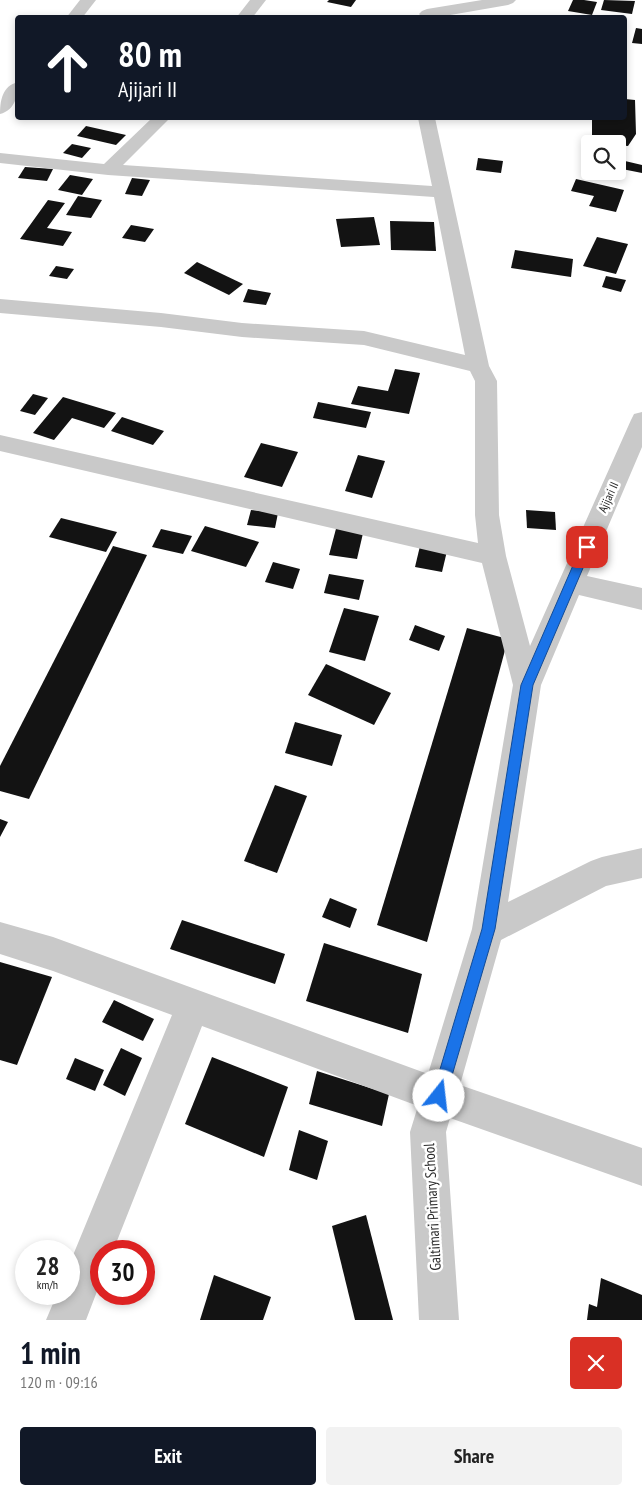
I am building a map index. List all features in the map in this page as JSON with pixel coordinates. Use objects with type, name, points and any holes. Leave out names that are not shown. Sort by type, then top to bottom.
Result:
[{"type":"street","points":[[75,15],[88,0]]},
{"type":"street","points":[[246,15],[258,0]]},
{"type":"street","points":[[427,10],[508,0]]},
{"type":"street","points":[[0,109],[15,91]]},
{"type":"street","points":[[108,170],[159,120]]},
{"type":"street","points":[[427,120],[478,366],[486,381],[486,515],[493,556],[527,685]]},
{"type":"street","points":[[0,158],[108,170],[443,192]]},
{"type":"street","points":[[0,306],[161,320],[242,330],[364,338],[478,366]]},
{"type":"street","name":"Ajijari II","points":[[527,685],[642,420]]},
{"type":"street","points":[[3,450],[175,482],[493,556]]},
{"type":"street","points":[[571,583],[642,599]]},
{"type":"street","name":"Galtimari Primary School","points":[[439,1320],[428,1132],[488,929],[527,685]]},
{"type":"street","points":[[488,929],[602,872],[642,863]]},
{"type":"street","points":[[0,938],[53,954],[439,1096],[642,1167]]},
{"type":"street","points":[[66,1320],[193,1006]]},
{"type":"building","points":[[329,0],[356,0],[351,7],[327,2]]},
{"type":"building","points":[[573,0],[597,2],[592,15],[568,11]]},
{"type":"building","points":[[604,0],[635,1],[632,14],[601,10]]},
{"type":"building","points":[[636,28],[642,29],[642,44],[632,43]]},
{"type":"building","points":[[627,99],[635,100],[636,134],[628,146],[626,146],[626,135],[592,135],[592,120],[627,120]]},
{"type":"building","points":[[86,126],[126,135],[116,145],[77,136]]},
{"type":"building","points":[[72,144],[91,148],[82,158],[63,153]]},
{"type":"building","points":[[478,158],[503,161],[501,173],[476,170]]},
{"type":"building","points":[[626,161],[642,165],[642,173],[626,170]]},
{"type":"building","points":[[25,167],[53,169],[47,181],[18,178]]},
{"type":"building","points":[[70,175],[93,179],[82,195],[58,190]]},
{"type":"building","points":[[132,178],[150,180],[142,196],[125,194]]},
{"type":"building","points":[[576,179],[624,190],[616,212],[589,206],[594,196],[571,191]]},
{"type":"building","points":[[78,196],[102,200],[91,218],[66,215]]},
{"type":"building","points":[[48,200],[65,203],[47,228],[72,232],[63,246],[20,239]]},
{"type":"building","points":[[374,217],[380,245],[341,247],[336,219]]},
{"type":"building","points":[[390,221],[434,222],[436,251],[391,250]]},
{"type":"building","points":[[131,225],[154,229],[145,242],[122,238]]},
{"type":"building","points":[[597,237],[628,244],[616,274],[583,266]]},
{"type":"building","points":[[515,250],[573,259],[571,277],[511,268]]},
{"type":"building","points":[[197,262],[243,284],[229,295],[184,273]]},
{"type":"building","points":[[56,266],[74,269],[67,279],[49,276]]},
{"type":"building","points":[[606,276],[626,280],[621,292],[602,287]]},
{"type":"building","points":[[248,289],[271,293],[266,305],[243,302]]},
{"type":"building","points":[[395,369],[420,373],[409,414],[351,404],[358,386],[388,391]]},
{"type":"building","points":[[33,394],[48,398],[35,415],[20,411]]},
{"type":"building","points":[[63,397],[116,413],[104,428],[72,418],[54,440],[33,433]]},
{"type":"building","points":[[318,402],[371,412],[366,428],[313,418]]},
{"type":"building","points":[[122,417],[164,431],[153,445],[111,431]]},
{"type":"building","points":[[261,443],[298,452],[282,487],[244,477]]},
{"type":"building","points":[[358,455],[385,461],[372,498],[345,491]]},
{"type":"building","points":[[251,510],[278,513],[275,528],[247,525]]},
{"type":"building","points":[[526,510],[555,512],[556,530],[527,528]]},
{"type":"building","points":[[61,518],[117,532],[106,552],[49,537]]},
{"type":"building","points":[[337,525],[364,529],[357,559],[329,555]]},
{"type":"building","points":[[205,526],[259,542],[246,567],[191,551]]},
{"type":"building","points":[[161,529],[192,536],[183,554],[152,547]]},
{"type":"building","points":[[113,546],[147,555],[29,799],[0,791],[0,766]]},
{"type":"building","points":[[420,546],[447,551],[442,572],[415,567]]},
{"type":"building","points":[[273,562],[300,569],[293,589],[265,582]]},
{"type":"building","points":[[329,574],[364,580],[359,600],[324,593]]},
{"type":"building","points":[[344,608],[379,616],[365,661],[329,652]]},
{"type":"building","points":[[415,625],[445,636],[439,651],[409,640]]},
{"type":"building","points":[[467,628],[508,639],[427,942],[377,925]]},
{"type":"building","points":[[326,664],[391,693],[374,725],[308,695]]},
{"type":"building","points":[[295,722],[342,735],[332,766],[285,753]]},
{"type":"building","points":[[275,785],[307,796],[277,873],[244,861]]},
{"type":"building","points":[[0,819],[8,822],[0,837]]},
{"type":"building","points":[[330,898],[357,909],[350,928],[322,917]]},
{"type":"building","points":[[182,920],[285,954],[275,984],[170,949]]},
{"type":"building","points":[[324,943],[422,974],[408,1033],[306,1001]]},
{"type":"building","points":[[0,962],[52,977],[17,1065],[0,1060]]},
{"type":"building","points":[[114,1000],[154,1019],[143,1041],[102,1022]]},
{"type":"building","points":[[121,1048],[142,1058],[125,1096],[103,1085]]},
{"type":"building","points":[[212,1057],[288,1087],[264,1157],[185,1124]]},
{"type":"building","points":[[75,1058],[104,1070],[95,1091],[66,1079]]},
{"type":"building","points":[[317,1071],[389,1094],[382,1126],[309,1104]]},
{"type":"building","points":[[299,1130],[328,1141],[317,1180],[289,1170]]},
{"type":"building","points":[[366,1215],[393,1320],[355,1320],[332,1226]]},
{"type":"building","points":[[214,1275],[271,1297],[263,1320],[200,1320]]},
{"type":"building","points":[[601,1278],[642,1295],[642,1320],[587,1320],[589,1304],[597,1307]]},
{"type":"route","points":[[439,1096],[488,929],[527,685],[587,547]]}]
